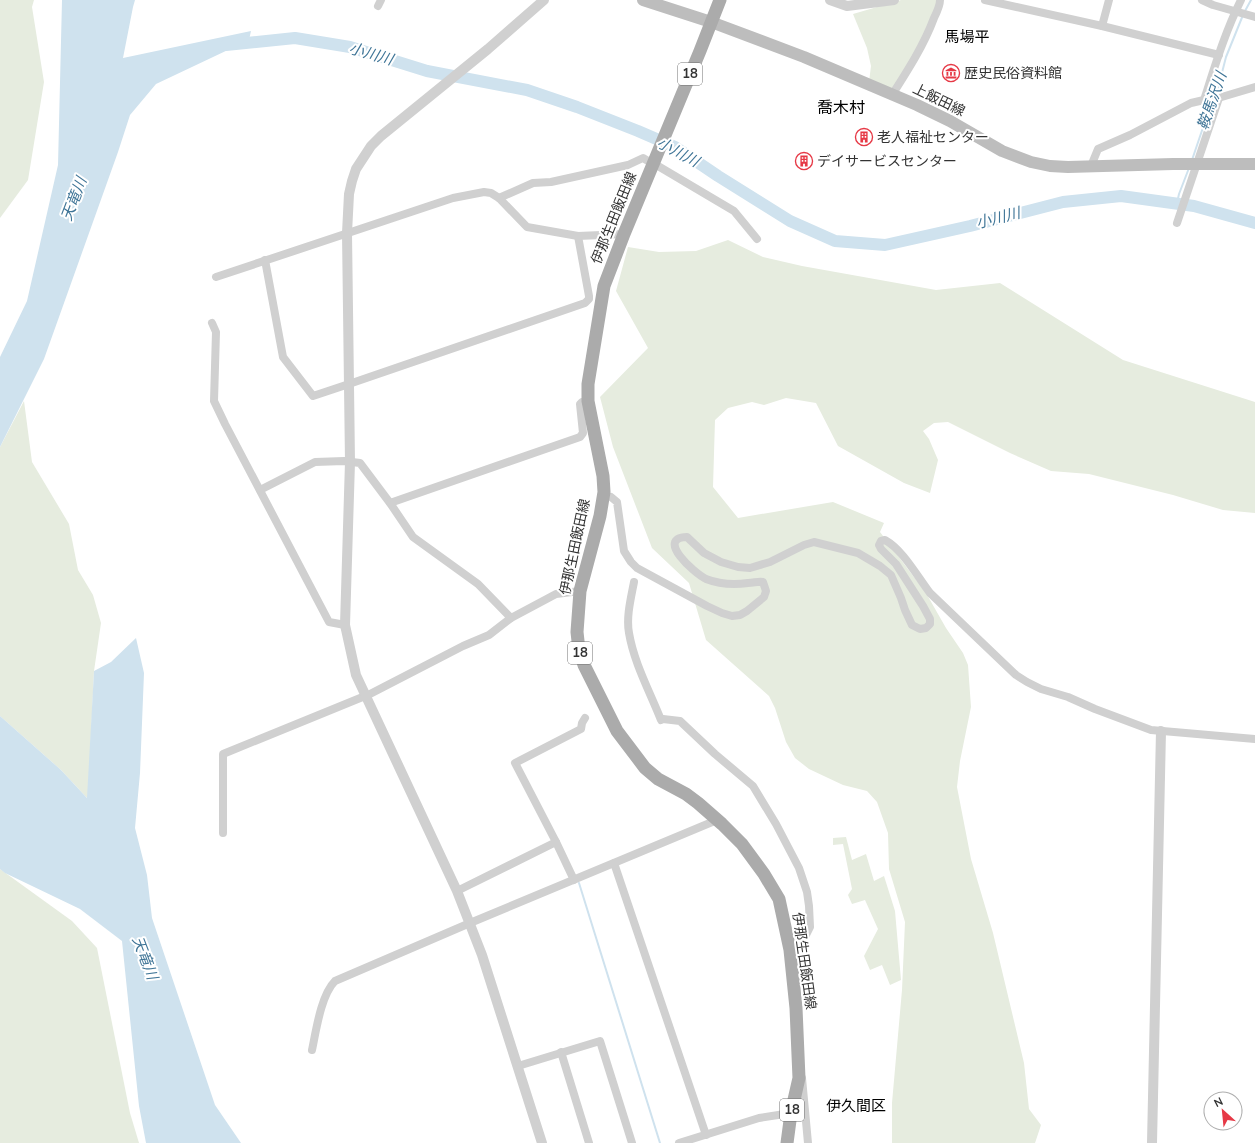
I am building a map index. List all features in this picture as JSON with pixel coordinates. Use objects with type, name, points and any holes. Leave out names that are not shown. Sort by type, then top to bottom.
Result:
[{"type":"main road","name":"上飯田線","points":[[643,0],[711,22],[804,57],[917,105],[950,121],[1002,151],[1019,158],[1050,166],[1255,164]]},
{"type":"main road","name":"伊那生田飯田線","points":[[720,0],[668,126],[655,164],[624,234],[604,286],[588,384],[588,401],[603,476],[604,492],[600,516],[580,591],[577,632],[579,650],[584,665],[618,731],[645,768],[658,779],[686,794],[698,803],[742,844],[764,874],[779,899],[790,950],[796,1008],[798,1078],[787,1143]]},
{"type":"street","points":[[542,1143],[482,955],[470,923],[457,891],[356,675],[345,626],[350,462],[347,233],[349,194],[352,181],[363,156],[381,136],[486,51],[544,0]]},
{"type":"street","points":[[830,0],[848,6],[894,0]]},
{"type":"street","points":[[892,95],[921,48],[932,25],[940,4],[940,0]]},
{"type":"street","points":[[985,0],[1102,26],[1218,55]]},
{"type":"street","points":[[1102,26],[1109,0]]},
{"type":"street","points":[[1202,0],[1251,16]]},
{"type":"street","points":[[1204,100],[1218,55],[1241,0]]},
{"type":"street","points":[[1091,166],[1098,149],[1130,135],[1191,103],[1219,98],[1255,87]]},
{"type":"street","points":[[1177,221],[1219,98]]},
{"type":"street","points":[[499,198],[533,183],[551,182],[628,165],[643,158],[734,211],[757,239]]},
{"type":"street","points":[[216,276],[453,198],[484,192],[492,193],[499,198],[527,227],[578,236],[624,234]]},
{"type":"street","points":[[265,260],[284,357],[313,396],[585,303],[589,299],[589,296],[578,236]]},
{"type":"street","points":[[212,323],[216,332],[214,401],[329,622],[345,626]]},
{"type":"street","points":[[390,503],[580,437],[583,434],[580,404],[588,401]]},
{"type":"street","points":[[260,490],[315,462],[360,463],[413,537],[478,584],[510,618]]},
{"type":"street","points":[[611,497],[617,502],[624,551],[636,568],[722,613],[732,616],[740,615],[764,597],[766,591],[763,582],[759,581],[727,584],[706,579],[683,560],[675,549],[674,545],[676,540],[680,537],[687,537],[704,553],[738,568],[750,568],[770,562],[804,545],[814,542],[858,553],[880,566],[891,575],[912,625],[920,629],[926,628],[930,624],[930,619],[923,606],[896,564],[879,545],[881,540],[885,540],[890,542],[902,553],[930,593],[1016,675],[1040,689],[1068,697],[1095,709],[1152,730],[1255,739]]},
{"type":"street","points":[[634,582],[629,606],[629,632],[637,661],[661,720],[680,720],[715,754],[753,786],[776,824],[799,868],[807,892],[810,927],[805,937],[790,950]]},
{"type":"street","points":[[223,833],[223,754],[365,696],[463,646],[489,635],[510,618],[556,594],[580,591]]},
{"type":"street","points":[[574,880],[515,763],[581,729],[582,722],[585,718]]},
{"type":"street","points":[[1152,1143],[1162,731]]},
{"type":"street","points":[[312,1050],[326,996],[330,986],[335,981],[717,820]]},
{"type":"street","points":[[457,891],[556,842]]},
{"type":"street","points":[[614,864],[706,1135]]},
{"type":"street","points":[[518,1066],[600,1041],[632,1143]]},
{"type":"street","points":[[561,1052],[589,1143]]},
{"type":"street","points":[[798,1071],[802,1079],[808,1143]]},
{"type":"street","points":[[679,1143],[760,1118],[791,1113]]},
{"type":"shaded area","points":[[0,0],[34,0],[32,7],[44,82],[28,180],[0,218]]},
{"type":"shaded area","points":[[901,0],[939,0],[939,5],[892,95],[869,82],[871,66],[867,48],[853,14]]},
{"type":"shaded area","points":[[728,240],[763,257],[802,266],[936,290],[1000,283],[1123,360],[1255,402],[1255,513],[1223,510],[1173,495],[1089,474],[1051,471],[1010,453],[948,422],[934,423],[923,431],[929,439],[938,460],[930,493],[904,483],[838,446],[816,403],[786,398],[764,405],[752,402],[728,408],[715,420],[713,487],[738,518],[833,502],[884,523],[880,532],[926,593],[946,628],[963,653],[968,665],[971,707],[960,761],[957,787],[971,859],[993,933],[1024,1063],[1029,1109],[1041,1125],[1035,1143],[892,1143],[892,1103],[902,990],[905,922],[889,869],[888,833],[877,802],[867,791],[843,785],[809,769],[795,758],[786,742],[775,708],[769,696],[706,640],[689,583],[652,548],[613,447],[600,397],[648,348],[616,291],[628,247],[659,252],[696,251]]},
{"type":"shaded area","points":[[24,401],[32,462],[69,524],[78,570],[93,595],[101,623],[94,671],[88,799],[61,770],[0,716],[0,447]]},
{"type":"shaded area","points":[[846,837],[852,860],[866,854],[874,881],[884,876],[895,911],[901,980],[890,985],[882,965],[870,970],[864,956],[878,929],[865,900],[852,904],[848,895],[852,889],[843,844],[833,845],[833,838]]},
{"type":"shaded area","points":[[0,869],[72,921],[97,948],[130,1113],[139,1143],[0,1143]]},
{"type":"water","name":"天竜川","points":[[62,0],[135,0],[123,58],[251,31],[249,40],[156,84],[130,115],[44,359],[0,447],[0,357],[27,301],[58,165]]},
{"type":"water","name":"天竜川","points":[[136,638],[144,673],[140,773],[135,828],[147,875],[152,918],[215,1105],[241,1143],[146,1143],[139,1106],[122,941],[80,909],[5,873],[0,869],[0,716],[61,770],[87,798],[94,671],[111,662]]},
{"type":"waterway","name":"鞍馬沢川","points":[[1245,11],[1251,0]]},
{"type":"waterway","name":"鞍馬沢川","points":[[1216,96],[1226,57],[1243,15]]},
{"type":"waterway","name":"小川川","points":[[226,45],[295,38],[350,47],[427,71],[527,90],[577,107],[675,147],[790,221],[835,241],[885,245],[970,226],[1063,202],[1121,196],[1194,206],[1255,223]]},
{"type":"waterway","name":"鞍馬沢川","points":[[1192,160],[1212,101]]},
{"type":"waterway","name":"鞍馬沢川","points":[[1177,203],[1189,168]]},
{"type":"waterway","points":[[579,883],[660,1143]]},
{"type":"place","name":"歴史民俗資料館","points":[[951,73]]},
{"type":"place","name":"老人福祉センター","points":[[864,137]]},
{"type":"place","name":"デイサービスセンター","points":[[804,161]]},
{"type":"district","name":"馬場平","points":[[967,37]]},
{"type":"district","name":"喬木村","points":[[841,108]]},
{"type":"district","name":"伊久間区","points":[[856,1106]]}]
